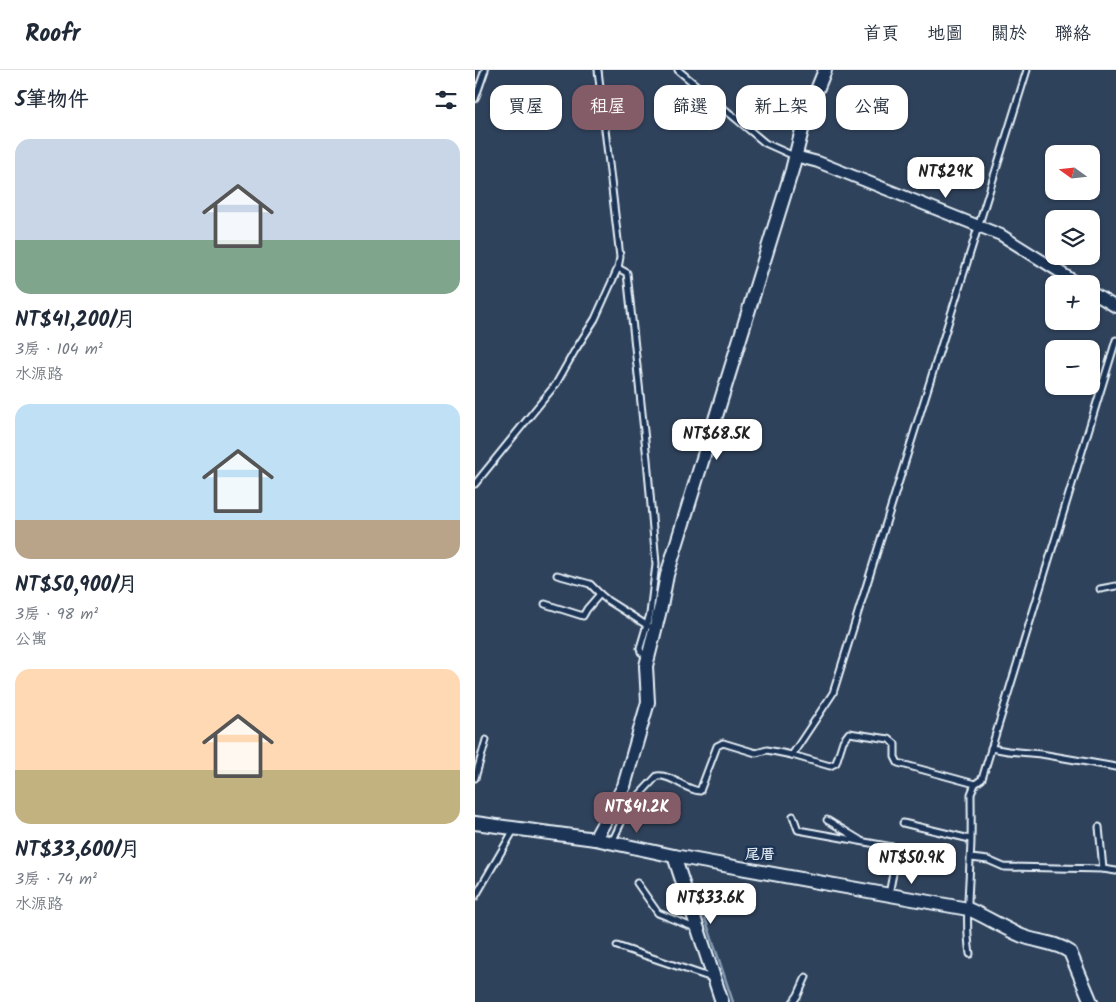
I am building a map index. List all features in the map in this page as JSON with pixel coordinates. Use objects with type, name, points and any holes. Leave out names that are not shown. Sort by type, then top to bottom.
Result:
[{"type":"street","points":[[595,839],[624,786],[648,702],[645,671],[651,627],[804,122],[825,70]]},
{"type":"street","points":[[795,156],[817,162],[979,225],[1001,235],[1065,275]]},
{"type":"street","points":[[1100,297],[1116,307]]},
{"type":"street","points":[[475,823],[595,839],[674,856],[968,910],[987,917],[1022,936],[1064,947],[1070,952],[1091,1002]]},
{"type":"street","points":[[674,856],[722,1002]]},
{"type":"lane","points":[[475,99],[485,70]]},
{"type":"lane","points":[[475,484],[556,384],[595,319],[618,268],[620,257],[597,70]]},
{"type":"lane","points":[[678,70],[765,144],[795,156]]},
{"type":"lane","points":[[791,755],[833,693],[1027,70]]},
{"type":"lane","points":[[557,575],[590,584],[607,600],[651,627],[656,564],[647,459],[627,273],[618,268]]},
{"type":"lane","points":[[970,954],[967,938],[971,858],[971,794],[975,784],[982,779],[1116,340]]},
{"type":"lane","points":[[1100,589],[1116,586]]},
{"type":"lane","points":[[545,604],[583,616],[601,594]]},
{"type":"lane","points":[[611,843],[629,806],[657,776],[663,776],[693,790],[700,791],[719,744],[723,743],[756,753],[767,750],[830,766],[836,763],[843,741],[849,733],[889,739],[895,744],[895,757],[899,763],[975,784]]},
{"type":"lane","points":[[475,777],[486,740]]},
{"type":"lane","points":[[991,748],[1041,754],[1116,768]]},
{"type":"lane","points":[[793,816],[798,830],[898,848],[888,895]]},
{"type":"lane","points":[[827,820],[862,842]]},
{"type":"lane","points":[[903,823],[970,839]]},
{"type":"lane","points":[[1099,826],[1103,869]]},
{"type":"lane","points":[[475,897],[515,828]]},
{"type":"lane","points":[[971,858],[988,860],[1004,866],[1116,871]]},
{"type":"lane","points":[[637,883],[658,913],[698,929]]},
{"type":"lane","points":[[617,946],[715,979]]},
{"type":"lane","points":[[793,1002],[806,977]]},
{"type":"waterway","points":[[695,888],[733,1002]]},
{"type":"district","name":"尾厝","points":[[760,855]]}]
